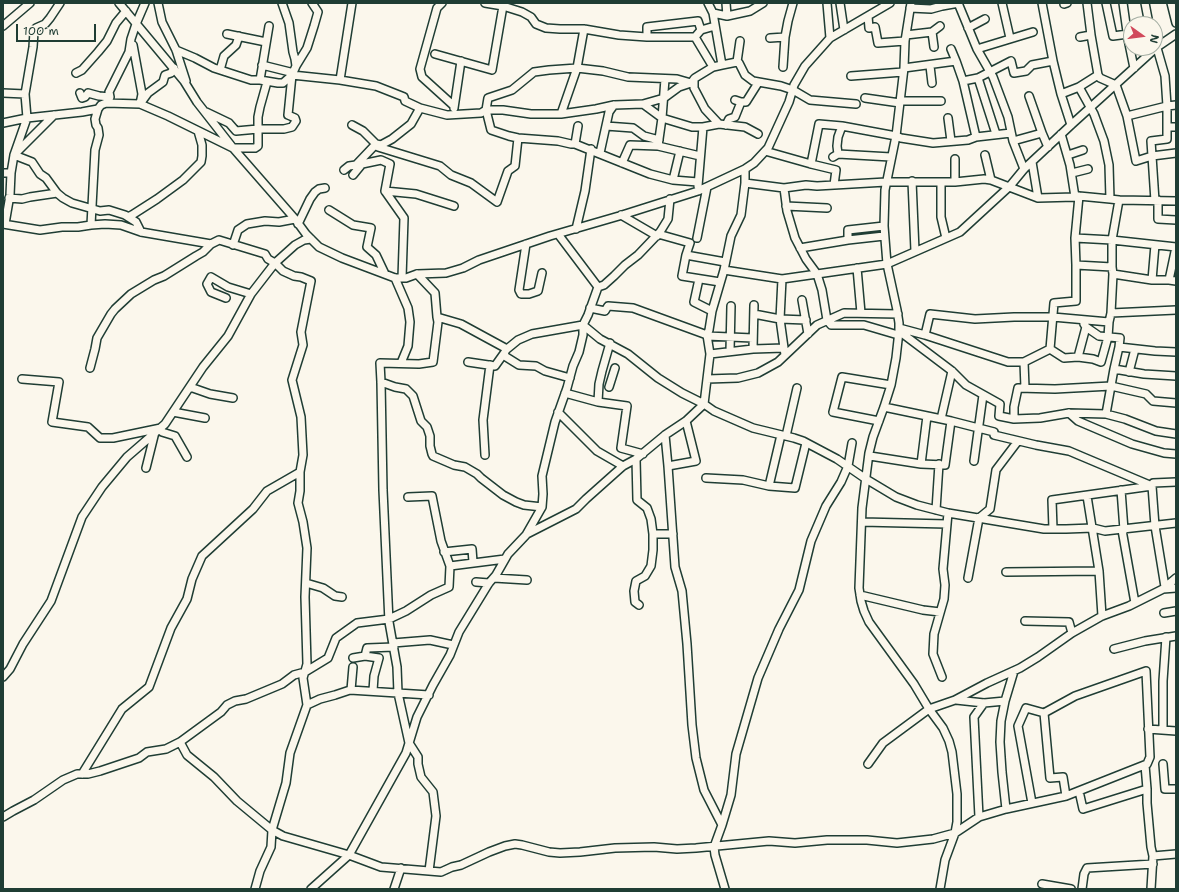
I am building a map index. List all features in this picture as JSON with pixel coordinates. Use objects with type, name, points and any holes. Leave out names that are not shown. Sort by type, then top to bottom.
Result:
[{"type":"street","points":[[3,26],[30,3]]},
{"type":"street","points":[[60,3],[45,24],[36,28],[34,32],[34,47],[25,94],[27,118],[14,155],[9,198],[4,224],[40,230],[62,226],[78,227],[105,224],[121,225],[141,232],[211,244]]},
{"type":"street","points":[[119,3],[174,68],[204,112],[233,148],[319,247],[342,258],[399,278],[406,278],[417,274],[446,273],[463,268],[479,260],[526,244],[698,191],[744,169],[754,163],[768,148],[805,66],[830,38],[890,3]]},
{"type":"street","points":[[80,93],[82,98],[88,93],[110,97],[109,92],[129,52],[136,24],[146,3]]},
{"type":"street","points":[[158,3],[162,22],[176,50],[188,88]]},
{"type":"street","points":[[282,3],[289,23],[296,66]]},
{"type":"street","points":[[204,112],[229,124],[236,132],[258,129],[284,129],[292,127],[296,121],[295,118],[288,115],[292,75],[307,48],[318,12],[312,3]]},
{"type":"street","points":[[340,80],[352,3]]},
{"type":"street","points":[[442,3],[437,8],[420,69],[422,78],[454,106]]},
{"type":"street","points":[[485,3],[503,6],[522,12],[531,17],[536,24],[546,28],[560,30],[584,29],[619,35],[647,37],[695,37],[701,30],[715,26]]},
{"type":"street","points":[[708,3],[713,13],[722,65]]},
{"type":"street","points":[[726,3],[727,16]]},
{"type":"street","points":[[713,13],[727,16],[750,12],[761,3]]},
{"type":"street","points":[[783,67],[785,37],[793,3]]},
{"type":"street","points":[[827,3],[830,38]]},
{"type":"street","points":[[840,3],[844,30]]},
{"type":"street","points":[[940,889],[945,860],[955,833],[956,822],[957,794],[952,752],[943,728],[929,709],[914,684],[869,622],[864,611],[860,595],[859,575],[862,508],[870,456],[869,453],[878,421],[891,385],[899,331],[898,314],[887,264],[884,226],[886,182],[896,136],[904,70],[905,38],[910,6],[931,9],[958,3],[977,49],[993,76],[1008,117],[1013,141],[1024,169]]},
{"type":"street","points":[[1002,3],[1010,38]]},
{"type":"street","points":[[1042,3],[1053,61],[1061,94],[1071,125]]},
{"type":"street","points":[[1064,3],[1067,3]]},
{"type":"street","points":[[1088,3],[1091,35],[1098,75],[1100,78],[1116,85],[1127,116],[1136,161],[1152,156],[1176,153]]},
{"type":"street","points":[[1106,3],[1113,36],[1123,35]]},
{"type":"street","points":[[1123,3],[1125,16]]},
{"type":"street","points":[[1145,3],[1147,16]]},
{"type":"street","points":[[1171,3],[1176,23]]},
{"type":"street","points":[[435,54],[492,70],[503,6]]},
{"type":"street","points":[[76,73],[90,63],[103,47],[116,23],[126,11]]},
{"type":"street","points":[[868,16],[869,28],[874,27],[878,43],[932,32],[940,26]]},
{"type":"street","points":[[968,28],[985,19]]},
{"type":"street","points":[[647,37],[646,27],[698,21],[701,30]]},
{"type":"street","points":[[3,123],[100,107],[106,103],[140,104],[233,148],[258,147],[258,117],[263,81],[262,65],[269,26]]},
{"type":"street","points":[[561,114],[577,68],[584,29]]},
{"type":"street","points":[[932,32],[934,47]]},
{"type":"street","points":[[977,49],[1034,32]]},
{"type":"street","points":[[227,34],[266,42]]},
{"type":"street","points":[[1163,40],[1176,34]]},
{"type":"street","points":[[1080,37],[1091,35]]},
{"type":"street","points":[[220,70],[224,56],[236,45],[239,36]]},
{"type":"street","points":[[695,37],[713,67]]},
{"type":"street","points":[[770,38],[785,37]]},
{"type":"street","points":[[132,39],[142,94],[140,104]]},
{"type":"street","points":[[740,41],[737,62],[739,63],[745,76],[752,81],[781,86],[793,90],[810,100],[856,104]]},
{"type":"street","points":[[951,49],[963,80],[976,137]]},
{"type":"street","points":[[176,50],[220,70],[251,80],[283,83],[292,75]]},
{"type":"street","points":[[1132,56],[1134,68]]},
{"type":"street","points":[[724,270],[782,279],[887,264],[960,232],[1010,186],[1024,169],[1116,85],[1145,56]]},
{"type":"street","points":[[1159,56],[1165,76],[1168,139],[1151,141],[1156,201],[1158,219],[1176,220]]},
{"type":"street","points":[[453,114],[461,61]]},
{"type":"street","points":[[851,76],[904,70],[956,61]]},
{"type":"street","points":[[963,80],[978,78],[1011,61],[1014,73],[1026,71],[1032,65],[1053,61]]},
{"type":"street","points":[[262,65],[290,72],[292,75],[340,80],[376,86],[404,97],[406,101],[420,108],[447,115],[480,113],[486,110],[503,110],[531,114],[561,114],[614,105],[643,104],[664,98],[678,87],[692,81],[713,67],[737,62]]},
{"type":"street","points":[[930,66],[932,83]]},
{"type":"street","points":[[140,104],[148,93],[163,82],[165,75],[170,73],[174,68]]},
{"type":"street","points":[[692,81],[628,76],[577,68],[534,72],[512,90],[488,98],[486,110],[491,130],[518,138],[558,141],[575,144],[591,149],[650,174],[674,180],[698,182]]},
{"type":"street","points":[[1061,94],[1079,87],[1098,75]]},
{"type":"street","points":[[978,78],[996,134]]},
{"type":"street","points":[[658,143],[662,118],[665,79]]},
{"type":"street","points":[[692,81],[705,109],[723,124]]},
{"type":"street","points":[[723,124],[729,119],[735,117],[738,101],[746,102],[758,82]]},
{"type":"street","points":[[1079,87],[1094,114],[1104,141],[1109,165],[1110,199]]},
{"type":"street","points":[[3,93],[25,94]]},
{"type":"street","points":[[91,225],[95,150],[96,142],[100,135],[95,119],[100,107],[99,96]]},
{"type":"street","points":[[1029,96],[1048,147]]},
{"type":"street","points":[[865,98],[900,102],[942,101]]},
{"type":"street","points":[[643,104],[662,118],[692,127],[723,124],[745,127],[758,134]]},
{"type":"street","points":[[600,153],[609,112],[614,105]]},
{"type":"street","points":[[1127,116],[1176,105]]},
{"type":"street","points":[[353,175],[359,164],[377,146],[392,139],[411,124],[420,108]]},
{"type":"street","points":[[14,155],[54,115]]},
{"type":"street","points":[[948,118],[951,141]]},
{"type":"street","points":[[811,164],[819,124],[842,126],[933,143],[968,140],[976,137],[1011,133]]},
{"type":"street","points":[[352,125],[363,131],[377,146],[390,164],[385,191],[404,218],[399,278],[408,308],[410,322],[408,346],[401,363]]},
{"type":"street","points":[[575,144],[578,126]]},
{"type":"street","points":[[606,126],[633,128],[644,136],[658,143],[700,156]]},
{"type":"street","points":[[842,126],[838,137],[835,155],[891,157]]},
{"type":"street","points":[[698,191],[703,127]]},
{"type":"street","points":[[1167,127],[1176,127]]},
{"type":"street","points":[[128,217],[157,199],[183,180],[201,162],[202,145],[198,131]]},
{"type":"street","points":[[1013,141],[1042,133]]},
{"type":"street","points":[[1050,349],[1054,302],[1076,301],[1075,238],[1077,197],[1068,155],[1061,134]]},
{"type":"street","points":[[377,146],[440,166],[451,175],[471,183],[498,202],[508,171],[515,166],[518,138]]},
{"type":"street","points":[[622,163],[630,145],[658,143]]},
{"type":"street","points":[[576,229],[585,191],[591,149]]},
{"type":"street","points":[[1068,155],[1084,150]]},
{"type":"street","points":[[674,180],[680,151]]},
{"type":"street","points":[[765,151],[836,170],[834,185]]},
{"type":"street","points":[[14,155],[32,162],[57,193],[63,198],[72,203],[92,209],[100,211],[109,210],[125,214],[136,222],[141,232]]},
{"type":"street","points":[[984,155],[991,180]]},
{"type":"street","points":[[955,182],[956,159]]},
{"type":"street","points":[[344,170],[349,166],[381,160],[390,164]]},
{"type":"street","points":[[1032,162],[1038,198]]},
{"type":"street","points":[[311,889],[349,855],[406,753],[417,717],[450,655],[459,632],[516,544],[527,534],[576,509],[586,498],[623,466],[643,454],[665,435],[686,421],[704,404],[710,354],[707,335],[712,311],[724,270],[731,236],[741,215],[745,183],[744,169]]},
{"type":"street","points":[[1072,173],[1088,169]]},
{"type":"street","points":[[3,173],[11,174]]},
{"type":"street","points":[[745,183],[784,188],[806,185],[817,186],[912,181],[955,182],[984,179],[1010,186],[1038,198],[1077,197],[1119,200],[1176,201]]},
{"type":"street","points":[[912,181],[915,251]]},
{"type":"street","points":[[941,182],[942,217],[946,238]]},
{"type":"street","points":[[697,238],[707,187]]},
{"type":"street","points":[[297,221],[314,192],[325,188]]},
{"type":"street","points":[[784,188],[786,206],[795,238],[806,259],[817,274],[822,290],[827,320],[831,325],[864,326],[925,335],[1008,362],[1024,362],[1050,349]]},
{"type":"street","points":[[385,191],[416,194],[454,206]]},
{"type":"street","points":[[9,198],[22,199],[57,193]]},
{"type":"street","points":[[598,287],[604,285],[638,255],[657,235],[668,219],[670,199]]},
{"type":"street","points":[[1050,349],[1064,358],[1078,357],[1093,359],[1101,362],[1108,337],[1111,313],[1112,240],[1119,200]]},
{"type":"street","points":[[786,206],[827,208]]},
{"type":"street","points":[[329,210],[353,225],[371,228],[367,247],[376,255],[385,274]]},
{"type":"street","points":[[621,215],[657,235],[690,243],[682,276],[720,282]]},
{"type":"street","points":[[234,245],[238,230],[247,224],[265,221],[297,221]]},
{"type":"street","points":[[848,240],[848,230],[884,226]]},
{"type":"street","points":[[558,234],[598,287]]},
{"type":"street","points":[[800,248],[884,236]]},
{"type":"street","points":[[1075,238],[1112,240],[1176,247],[1173,281],[1152,280],[1112,270],[1076,265]]},
{"type":"street","points":[[3,677],[10,669],[23,644],[50,601],[82,517],[102,487],[127,456],[165,424],[203,367],[228,336],[251,294],[275,263],[304,240],[311,239]]},
{"type":"street","points":[[90,368],[97,338],[115,309],[131,294],[154,280],[164,276],[203,252],[211,244],[219,240],[265,254],[268,259],[275,263],[283,271],[311,281],[301,332],[303,345],[292,380],[301,417],[303,455],[300,472],[300,491],[298,503],[307,548],[306,664],[303,678],[306,705],[290,753],[286,783],[272,830],[271,847],[260,871],[255,889]]},
{"type":"street","points":[[526,244],[519,290],[521,294],[529,294],[538,291],[542,273]]},
{"type":"street","points":[[1152,280],[1155,245]]},
{"type":"street","points":[[686,255],[725,262]]},
{"type":"street","points":[[857,268],[861,313]]},
{"type":"street","points":[[417,274],[435,293],[438,322],[433,362],[419,364],[380,363],[383,490],[386,526],[389,619],[398,667],[398,692],[409,743],[418,757],[421,777],[433,792],[436,816],[429,871]]},
{"type":"street","points":[[226,298],[211,292],[207,284],[211,277],[228,287],[251,294]]},
{"type":"street","points":[[699,279],[694,302],[712,311]]},
{"type":"street","points":[[782,279],[780,318],[784,352]]},
{"type":"street","points":[[527,534],[542,507],[542,476],[555,422],[581,343],[583,325],[598,287]]},
{"type":"street","points":[[802,300],[808,334]]},
{"type":"street","points":[[753,349],[754,305]]},
{"type":"street","points":[[590,308],[605,311],[608,306],[633,308],[707,335],[730,338],[753,338]]},
{"type":"street","points":[[730,351],[731,306]]},
{"type":"street","points":[[1111,313],[1176,310]]},
{"type":"street","points":[[707,379],[738,378],[758,373],[778,362],[784,352],[808,334],[817,325],[844,313],[898,314]]},
{"type":"street","points":[[754,314],[806,320]]},
{"type":"street","points":[[925,335],[930,314],[975,319],[1053,317],[1109,322]]},
{"type":"street","points":[[437,317],[461,324],[505,352],[519,365],[536,366],[545,371],[570,378]]},
{"type":"street","points":[[1082,320],[1086,327],[1099,336],[1120,338],[1106,414]]},
{"type":"street","points":[[468,362],[495,366],[511,344],[518,340],[532,334],[583,325],[600,339],[628,354],[658,378],[714,411],[753,428],[784,435],[806,443],[848,466],[896,497],[917,505],[948,513],[1053,529],[1093,528],[1105,531],[1176,523]]},
{"type":"street","points":[[1078,357],[1086,327]]},
{"type":"street","points":[[899,331],[952,371],[966,385],[1000,404],[999,416],[1014,419],[1040,418],[1069,413],[1106,414],[1156,430],[1176,434]]},
{"type":"street","points":[[598,402],[602,371],[610,344]]},
{"type":"street","points":[[1119,347],[1155,352],[1176,352]]},
{"type":"street","points":[[710,354],[753,349],[784,352]]},
{"type":"street","points":[[1129,372],[1135,350]]},
{"type":"street","points":[[1024,362],[1025,388]]},
{"type":"street","points":[[485,455],[483,420],[490,365]]},
{"type":"street","points":[[1114,369],[1144,374],[1176,376]]},
{"type":"street","points":[[602,371],[614,371],[608,387]]},
{"type":"street","points":[[941,419],[952,371]]},
{"type":"street","points":[[878,421],[833,412],[842,377],[891,385]]},
{"type":"street","points":[[22,379],[59,382],[52,422],[88,427],[100,438],[113,438],[158,430],[175,436],[187,457]]},
{"type":"street","points":[[381,382],[406,389],[413,396],[421,421],[427,427],[433,456],[454,465],[465,467],[477,474],[503,495],[516,502],[524,505],[542,507]]},
{"type":"street","points":[[1014,419],[1014,407],[1018,388],[1055,389],[1110,386],[1146,394],[1153,401],[1176,403]]},
{"type":"street","points":[[190,387],[210,394],[233,398]]},
{"type":"street","points":[[769,486],[797,388]]},
{"type":"street","points":[[565,393],[598,402],[627,406],[621,448],[643,454]]},
{"type":"street","points":[[974,461],[984,395]]},
{"type":"street","points":[[884,407],[951,421],[994,432],[994,435],[1018,441],[1069,451],[1152,486]]},
{"type":"street","points":[[173,412],[205,418]]},
{"type":"street","points":[[558,412],[597,451],[623,466]]},
{"type":"street","points":[[1069,413],[1078,421],[1132,444],[1164,453],[1176,454]]},
{"type":"street","points":[[921,464],[928,416]]},
{"type":"street","points":[[668,466],[696,461],[686,421]]},
{"type":"street","points":[[870,456],[921,464],[945,465],[951,421]]},
{"type":"street","points":[[146,468],[158,430]]},
{"type":"street","points":[[665,435],[675,567],[682,591],[688,644],[692,725],[696,758],[704,790],[722,825]]},
{"type":"street","points":[[968,578],[978,518],[990,509],[996,470],[1018,441]]},
{"type":"street","points":[[706,478],[743,480],[769,486],[795,488],[806,443]]},
{"type":"street","points":[[725,889],[715,855],[714,846],[731,795],[736,754],[758,678],[778,629],[799,590],[811,541],[826,506],[841,482],[848,466],[852,443]]},
{"type":"street","points":[[636,459],[637,500],[647,508],[651,519],[653,534],[651,566],[645,576],[636,581],[634,591],[635,602],[639,605]]},
{"type":"street","points":[[936,510],[939,464]]},
{"type":"street","points":[[82,774],[122,709],[149,687],[171,628],[187,599],[192,579],[202,556],[217,544],[253,509],[267,491],[300,472]]},
{"type":"street","points":[[1053,529],[1052,500],[1152,486],[1153,483],[1176,482]]},
{"type":"street","points":[[1152,486],[1155,526],[1164,588]]},
{"type":"street","points":[[1121,490],[1123,530],[1135,603]]},
{"type":"street","points":[[3,817],[13,810],[34,800],[63,780],[77,774],[88,774],[114,766],[139,758],[146,752],[166,749],[180,742],[221,712],[227,705],[282,684],[294,675],[305,672],[328,658],[336,638],[356,624],[389,619],[406,611],[431,595],[449,587],[450,566],[444,552],[432,496],[408,497]]},
{"type":"street","points":[[1087,496],[1099,571],[1102,616]]},
{"type":"street","points":[[942,677],[933,654],[934,634],[944,600],[943,569],[948,513]]},
{"type":"street","points":[[862,522],[947,524]]},
{"type":"street","points":[[653,534],[673,534]]},
{"type":"street","points":[[444,552],[472,549],[473,562]]},
{"type":"street","points":[[450,566],[505,559]]},
{"type":"street","points":[[1006,572],[1099,571]]},
{"type":"street","points":[[868,764],[883,743],[929,709],[956,700],[987,683],[1014,671],[1038,657],[1072,633],[1102,616],[1135,603],[1164,588],[1176,578]]},
{"type":"street","points":[[476,582],[527,580]]},
{"type":"street","points":[[306,583],[323,588],[335,596],[342,597]]},
{"type":"street","points":[[1164,588],[1176,588]]},
{"type":"street","points":[[860,595],[923,610],[940,612]]},
{"type":"street","points":[[1164,613],[1176,611]]},
{"type":"street","points":[[1025,621],[1069,622],[1072,633]]},
{"type":"street","points":[[1114,649],[1145,641],[1176,636]]},
{"type":"street","points":[[1163,730],[1163,681],[1166,637]]},
{"type":"street","points":[[365,656],[367,648],[430,640],[454,645]]},
{"type":"street","points":[[353,658],[365,656],[379,658],[374,676],[373,691]]},
{"type":"street","points":[[351,690],[353,667]]},
{"type":"street","points":[[1006,809],[1000,742],[1001,721],[1014,671]]},
{"type":"street","points":[[180,742],[187,755],[214,777],[237,801],[272,830],[283,836],[349,855],[381,867],[441,872],[452,867],[461,866],[489,852],[515,844],[560,853],[615,848],[654,847],[677,849],[769,841],[795,843],[827,840],[867,840],[897,843],[933,839],[955,833],[979,817],[1006,809],[1066,796],[1147,764],[1150,757],[1146,671],[1075,696],[1044,713],[1026,708],[1018,726],[1032,803]]},
{"type":"street","points":[[306,705],[320,699],[351,690],[429,695]]},
{"type":"street","points":[[956,700],[984,703],[1005,701]]},
{"type":"street","points":[[979,817],[974,717],[984,703]]},
{"type":"street","points":[[1044,713],[1050,778],[1063,777],[1066,796]]},
{"type":"street","points":[[1148,729],[1176,731]]},
{"type":"street","points":[[1163,764],[1165,790],[1176,789]]},
{"type":"street","points":[[1145,765],[1147,789],[1146,803],[1153,856],[1151,889]]},
{"type":"street","points":[[1079,791],[1083,809],[1147,789]]},
{"type":"street","points":[[1153,856],[1176,854]]},
{"type":"street","points":[[1082,889],[1084,874],[1087,868],[1152,864]]},
{"type":"street","points":[[394,889],[401,868]]},
{"type":"street","points":[[1042,884],[1052,887],[1072,889]]}]
